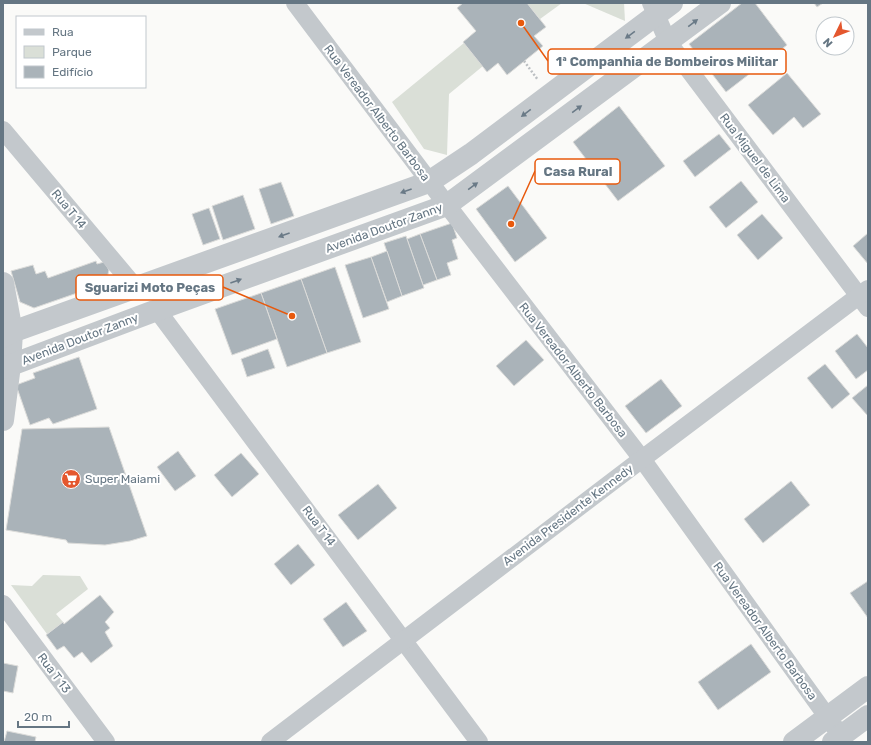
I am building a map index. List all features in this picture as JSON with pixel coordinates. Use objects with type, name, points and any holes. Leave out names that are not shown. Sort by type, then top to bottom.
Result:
[{"type":"street","name":"Rua Vereador Alberto Barbosa","points":[[295,3],[447,205],[642,459],[827,717],[840,740]]},
{"type":"street","name":"Avenida Doutor Zanny","points":[[7,366],[447,205],[720,3]]},
{"type":"street","points":[[8,334],[430,182],[471,154],[660,7]]},
{"type":"street","name":"Rua Miguel de Lima","points":[[660,7],[668,42],[865,298]]},
{"type":"street","name":"Rua T 14","points":[[3,130],[136,288]]},
{"type":"street","points":[[3,283],[8,334],[3,420]]},
{"type":"street","name":"Avenida Presidente Kennedy","points":[[270,742],[642,459],[865,298]]},
{"type":"street","name":"Rua T 14","points":[[157,310],[404,639],[479,742]]},
{"type":"street","name":"Rua T 13","points":[[3,604],[106,742]]},
{"type":"street","points":[[794,742],[868,687]]},
{"type":"street","points":[[840,740],[868,716]]},
{"type":"path","points":[[524,61],[549,94]]},
{"type":"green space","points":[[527,3],[562,3],[540,19]]},
{"type":"green space","points":[[583,3],[624,3],[625,21]]},
{"type":"green space","points":[[464,43],[483,66],[449,94],[447,155],[424,149],[392,102]]},
{"type":"green space","points":[[43,575],[80,576],[88,589],[56,614],[63,622],[47,634],[11,585],[32,586]]},
{"type":"building","points":[[463,3],[527,3],[546,27],[534,36],[543,46],[507,75],[498,63],[487,72],[463,42],[476,31],[457,8]]},
{"type":"building","points":[[742,3],[755,3],[787,45],[726,92],[689,44]]},
{"type":"building","points":[[814,3],[823,3],[817,7]]},
{"type":"building","points":[[787,73],[821,114],[803,128],[794,117],[773,135],[748,105]]},
{"type":"building","points":[[619,106],[665,166],[618,201],[573,142]]},
{"type":"building","points":[[719,134],[731,149],[695,177],[683,161]]},
{"type":"building","points":[[741,181],[758,202],[726,228],[709,207]]},
{"type":"building","points":[[281,182],[294,216],[271,224],[259,189]]},
{"type":"building","points":[[508,186],[547,238],[515,262],[476,209]]},
{"type":"building","points":[[243,195],[255,229],[223,240],[212,206]]},
{"type":"building","points":[[209,208],[220,239],[203,245],[192,214]]},
{"type":"building","points":[[762,214],[783,238],[758,260],[737,235]]},
{"type":"building","points":[[452,223],[457,238],[452,240],[458,259],[447,263],[451,275],[437,280],[420,234]]},
{"type":"building","points":[[868,233],[868,264],[853,246]]},
{"type":"building","points":[[420,234],[437,280],[423,285],[407,239]]},
{"type":"building","points":[[406,236],[424,288],[402,296],[384,243]]},
{"type":"building","points":[[387,251],[402,296],[387,302],[371,257]]},
{"type":"building","points":[[371,257],[389,309],[363,318],[345,265]]},
{"type":"building","points":[[96,261],[97,264],[104,262],[109,270],[106,283],[34,308],[20,302],[11,271],[33,265],[36,274],[45,271],[48,278]]},
{"type":"building","points":[[335,267],[361,342],[327,353],[301,279]]},
{"type":"building","points":[[301,279],[327,353],[287,367],[261,293]]},
{"type":"building","points":[[261,293],[277,339],[232,355],[215,309]]},
{"type":"building","points":[[857,334],[868,348],[868,370],[856,379],[835,351]]},
{"type":"building","points":[[526,340],[544,360],[514,386],[496,366]]},
{"type":"building","points":[[268,349],[275,368],[247,377],[241,359]]},
{"type":"building","points":[[79,357],[97,409],[53,424],[49,418],[30,425],[16,385],[35,378],[33,373]]},
{"type":"building","points":[[825,364],[850,394],[832,409],[807,378]]},
{"type":"building","points":[[661,379],[682,406],[646,433],[625,406]]},
{"type":"building","points":[[868,385],[868,413],[867,415],[852,398]]},
{"type":"building","name":"Super Maiami","points":[[109,427],[147,536],[130,541],[105,545],[68,543],[66,540],[6,530],[22,429]]},
{"type":"building","points":[[178,451],[196,476],[175,491],[157,467]]},
{"type":"building","points":[[241,453],[259,474],[232,497],[214,475]]},
{"type":"building","points":[[791,481],[810,505],[763,543],[744,519]]},
{"type":"building","points":[[378,484],[397,508],[358,540],[338,515]]},
{"type":"building","points":[[298,544],[315,565],[291,585],[274,564]]},
{"type":"building","points":[[868,581],[868,618],[850,593]]},
{"type":"building","points":[[100,595],[114,612],[105,622],[110,628],[105,632],[113,646],[91,663],[82,652],[74,658],[64,646],[57,650],[46,635],[63,622],[64,624]]},
{"type":"building","points":[[346,602],[367,631],[343,647],[323,619]]},
{"type":"building","points":[[751,644],[771,672],[718,710],[698,682]]},
{"type":"building","points":[[3,663],[18,666],[13,693],[3,691]]},
{"type":"building","points":[[7,731],[36,737],[35,742],[4,742]]},
{"type":"place","name":"1ª Companhia de Bombeiros Militar","points":[[521,23]]},
{"type":"place","name":"Casa Rural","points":[[511,224]]},
{"type":"place","name":"Sguarizi Moto Peças","points":[[292,316]]},
{"type":"place","name":"Super Maiami","points":[[71,479]]}]
